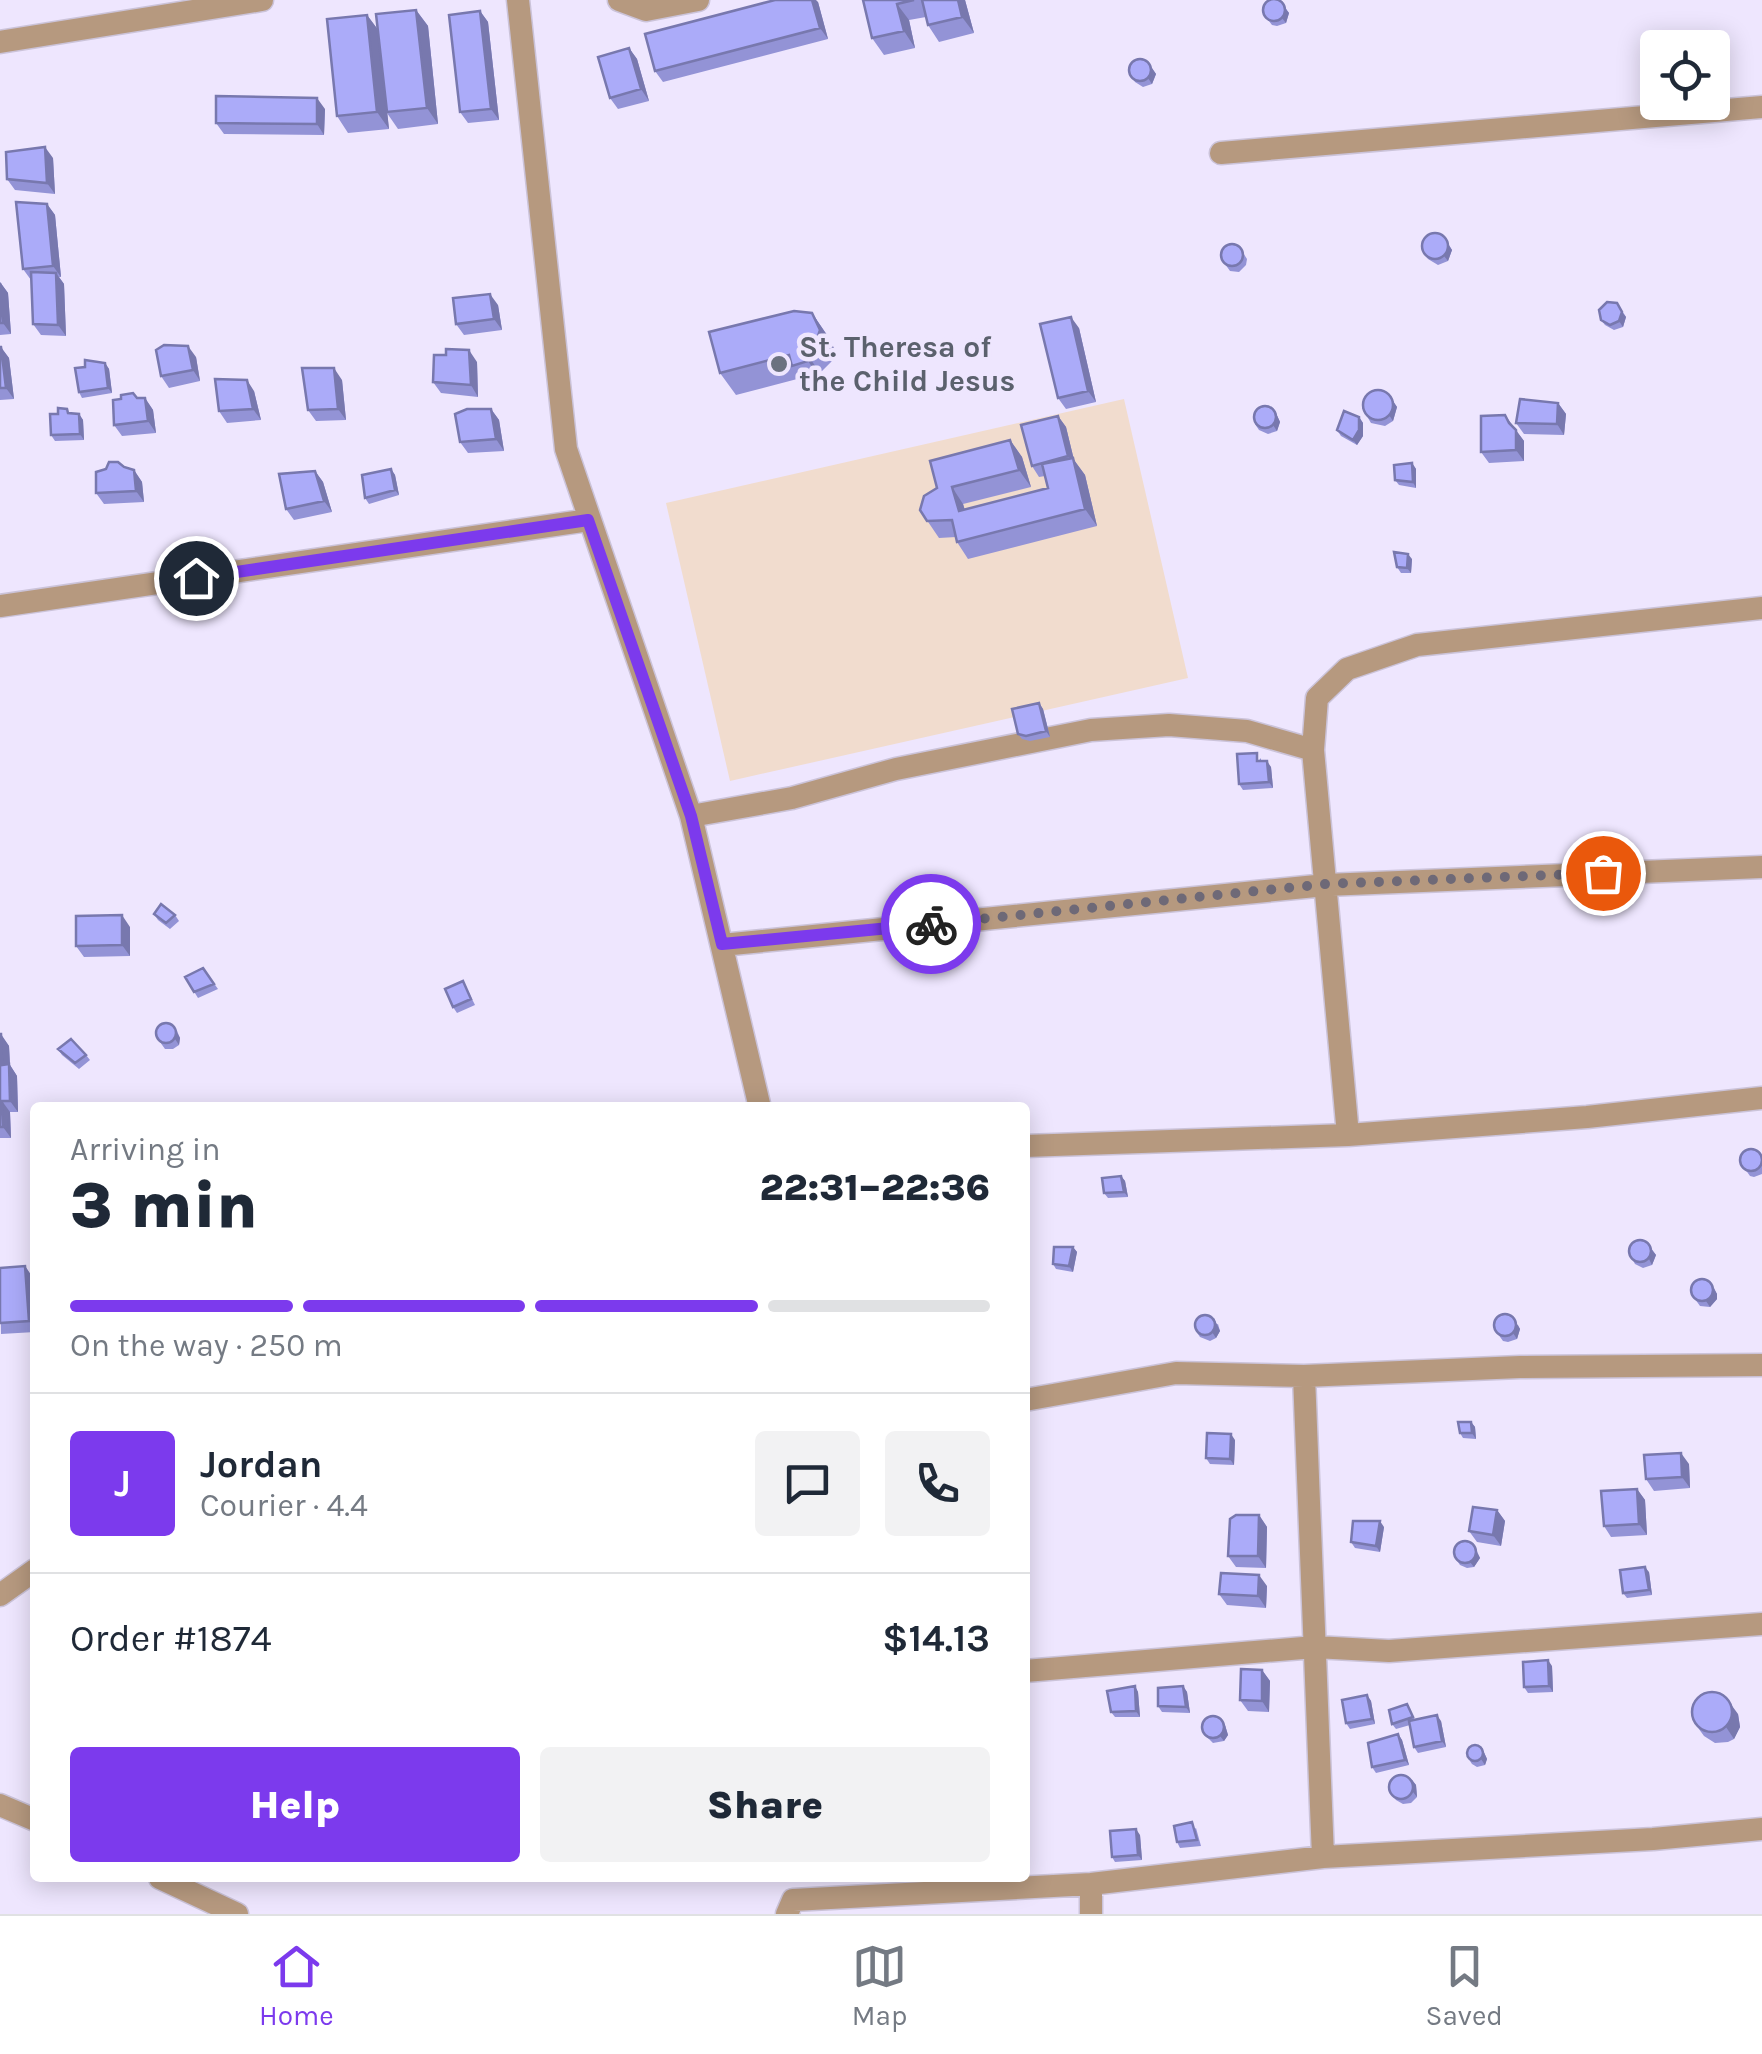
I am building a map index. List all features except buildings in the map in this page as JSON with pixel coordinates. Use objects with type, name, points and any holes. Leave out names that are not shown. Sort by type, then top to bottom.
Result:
[{"type":"street","points":[[0,42],[262,0]]},
{"type":"street","points":[[518,0],[566,449],[691,816],[759,1102]]},
{"type":"street","points":[[619,0],[646,10],[698,0]]},
{"type":"street","points":[[1220,153],[1762,108]]},
{"type":"street","points":[[0,606],[588,520]]},
{"type":"street","points":[[1348,1135],[1313,750],[1317,698],[1347,669],[1417,645],[1762,608]]},
{"type":"street","points":[[691,816],[792,798],[896,769],[1090,730],[1170,725],[1247,730],[1313,750]]},
{"type":"street","points":[[722,944],[1326,884],[1762,866]]},
{"type":"street","points":[[1030,1146],[1348,1135],[1587,1117],[1762,1098]]},
{"type":"street","points":[[1030,1399],[1176,1374],[1304,1376],[1762,1365]]},
{"type":"street","points":[[1304,1376],[1323,1857]]},
{"type":"street","points":[[0,1595],[30,1574]]},
{"type":"street","points":[[1030,1671],[1315,1647],[1389,1650],[1762,1624]]},
{"type":"street","points":[[0,1806],[30,1818]]},
{"type":"street","points":[[786,1914],[793,1900],[1090,1884],[1323,1857],[1762,1829]]},
{"type":"street","points":[[169,1882],[237,1914]]},
{"type":"street","points":[[1090,1884],[1092,1914]]},
{"type":"shaded area","points":[[1124,399],[1188,678],[730,781],[666,503]]},
{"type":"way so far","points":[[931,924],[1326,884],[1603,873]]},
{"type":"place","name":"St. Theresa of the Child Jesus","points":[[779,364]]},
{"type":"route","points":[[196,578],[588,520],[691,816],[722,944],[931,924]]}]
